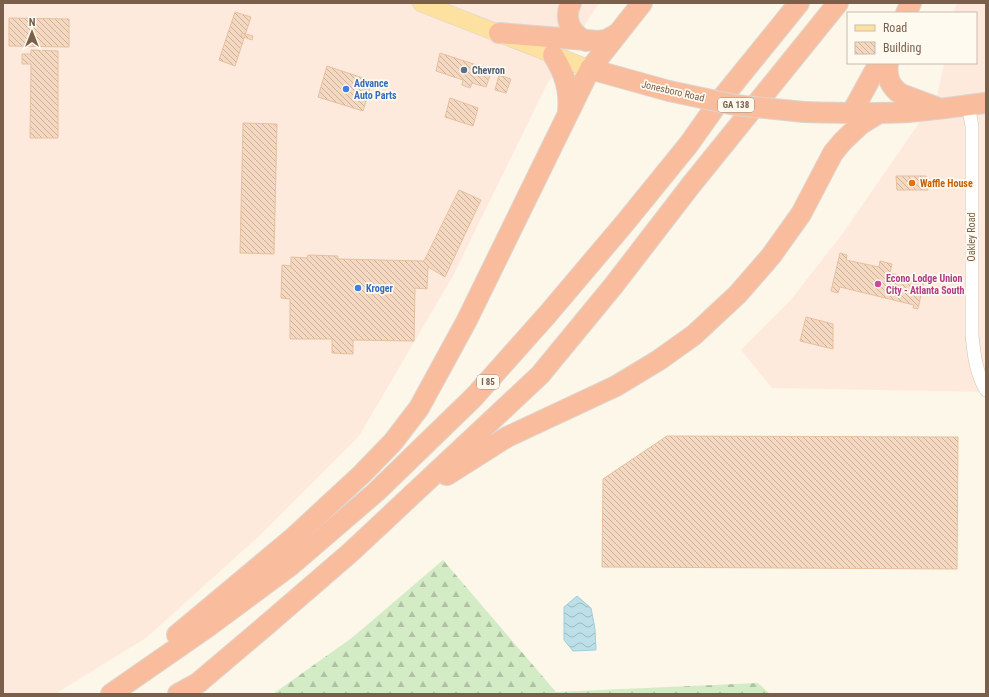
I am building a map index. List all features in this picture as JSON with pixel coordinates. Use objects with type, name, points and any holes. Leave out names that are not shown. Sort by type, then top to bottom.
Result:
[{"type":"highway","points":[[571,3],[568,15],[570,26],[576,35],[586,41]]},
{"type":"highway","points":[[106,694],[293,538],[362,474],[393,442],[419,408],[466,322],[590,69],[642,3]]},
{"type":"highway","name":"I 85","points":[[111,694],[209,626],[290,566],[376,492],[474,397],[547,315],[624,224],[689,144],[718,103],[799,3]]},
{"type":"highway","points":[[178,694],[198,683],[351,552],[540,375],[614,285],[691,185],[838,3]]},
{"type":"highway","points":[[906,12],[911,3]]},
{"type":"highway","points":[[498,33],[586,41],[606,40],[617,34]]},
{"type":"highway","points":[[553,55],[564,76],[569,92],[568,112]]},
{"type":"highway","points":[[833,153],[835,130],[842,114],[877,64]]},
{"type":"highway","points":[[888,64],[889,80],[892,87],[896,91],[942,109]]},
{"type":"highway","name":"Jonesboro Road","points":[[590,69],[669,91],[735,105],[804,112],[842,114],[879,113],[942,109],[977,104]]},
{"type":"highway","points":[[409,498],[507,437],[616,386],[659,360],[694,335],[738,294],[771,256],[800,214],[833,153],[861,124],[879,113]]},
{"type":"main road","name":"Jonesboro Road","points":[[421,3],[590,69]]},
{"type":"street","name":"Oakley Road","points":[[977,104],[972,126],[972,335],[974,357],[978,372],[986,390]]},
{"type":"shaded area","points":[[3,3],[599,3],[546,86],[453,276],[359,436],[258,537],[146,638],[55,694],[3,694]]},
{"type":"shaded area","points":[[957,3],[986,3],[986,392],[772,388],[741,350],[790,301],[843,233],[937,97],[944,64],[977,64],[977,12],[953,12]]},
{"type":"green space","points":[[443,560],[556,692],[758,683],[770,694],[273,694],[353,637]]},
{"type":"water","points":[[577,596],[591,608],[595,629],[596,650],[573,651],[564,640],[564,607]]},
{"type":"building","points":[[235,12],[251,17],[235,66],[219,60]]},
{"type":"building","points":[[9,18],[69,19],[69,47],[9,46]]},
{"type":"building","points":[[242,33],[253,36],[252,40],[241,36]]},
{"type":"building","points":[[31,50],[58,51],[58,138],[30,138],[31,64],[22,64],[22,54],[31,54]]},
{"type":"building","name":"Chevron","points":[[440,53],[492,70],[486,87],[472,83],[470,88],[462,85],[463,80],[436,71]]},
{"type":"building","points":[[327,66],[372,81],[363,111],[318,97]]},
{"type":"building","points":[[499,75],[511,79],[506,93],[495,90]]},
{"type":"building","points":[[450,98],[478,108],[473,126],[445,117]]},
{"type":"building","points":[[243,123],[277,124],[274,254],[240,253]]},
{"type":"building","name":"Waffle House","points":[[896,176],[926,176],[928,190],[897,190]]},
{"type":"building","points":[[459,190],[481,200],[445,277],[428,267],[427,289],[415,288],[414,341],[353,340],[353,354],[332,353],[332,339],[290,339],[290,299],[281,298],[282,265],[291,266],[291,257],[307,258],[308,255],[338,256],[338,259],[424,261]]},
{"type":"building","name":"Econo Lodge Union City - Atlanta South","points":[[840,253],[847,255],[846,260],[879,267],[880,261],[892,264],[890,273],[921,280],[922,275],[925,276],[918,309],[913,308],[914,305],[840,287],[838,293],[831,291]]},
{"type":"building","points":[[806,317],[833,324],[833,349],[800,341]]},
{"type":"building","points":[[667,436],[958,437],[957,569],[602,567],[603,479]]},
{"type":"place","name":"Chevron","points":[[464,70]]},
{"type":"place","name":"Advance Auto Parts","points":[[346,89]]},
{"type":"place","name":"Waffle House","points":[[912,183]]},
{"type":"place","name":"Econo Lodge Union City - Atlanta South","points":[[878,284]]},
{"type":"place","name":"Kroger","points":[[358,288]]}]
